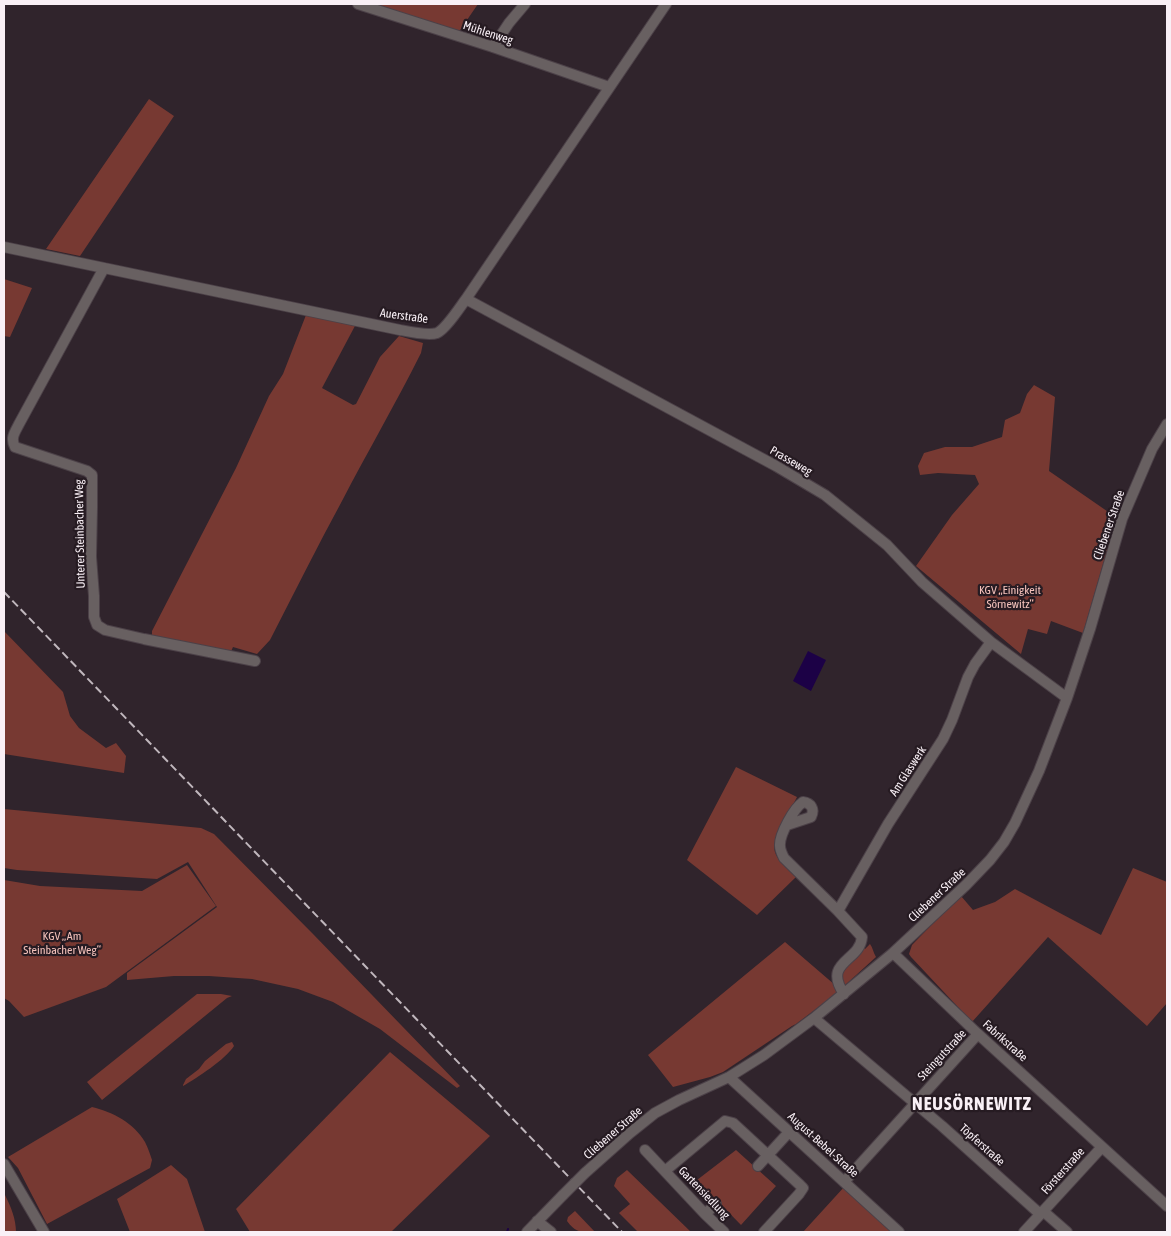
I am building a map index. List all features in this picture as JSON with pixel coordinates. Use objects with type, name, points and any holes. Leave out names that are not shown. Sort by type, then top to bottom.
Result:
[{"type":"street","name":"Mühlenweg","points":[[358,4],[493,47],[609,87]]},
{"type":"street","points":[[493,47],[525,4]]},
{"type":"street","name":"Auerstraße","points":[[4,247],[400,330],[426,334],[437,333],[446,325],[466,299],[666,4]]},
{"type":"street","name":"Unterer Steinbacher Weg","points":[[104,268],[19,424],[12,438],[13,443],[15,447],[87,471],[92,475],[91,557],[96,624],[105,630],[255,661]]},
{"type":"street","name":"Prasseweg","points":[[466,299],[825,494],[887,545],[922,582],[992,642],[1067,698]]},
{"type":"street","name":"Cliebener Straße","points":[[527,1232],[585,1173],[655,1113],[729,1077],[764,1055],[844,994],[893,953],[983,868],[1004,842],[1025,803],[1039,771],[1067,698],[1090,629],[1122,519],[1152,449],[1167,424]]},
{"type":"street","name":"Am Glaswerk","points":[[838,911],[888,824],[943,739],[968,677],[975,664],[992,642]]},
{"type":"street","points":[[787,825],[780,843],[781,853],[784,858],[862,937],[862,942],[837,971],[838,986],[844,994]]},
{"type":"street","name":"Fabrikstraße","points":[[893,953],[978,1034],[1167,1206]]},
{"type":"street","name":"Töpferstraße","points":[[814,1018],[1042,1213]]},
{"type":"street","name":"Steingutstraße","points":[[844,1182],[978,1034]]},
{"type":"street","name":"August-Bebel-Straße","points":[[729,1077],[899,1232]]},
{"type":"street","name":"Gartensiedlung","points":[[665,1171],[725,1121],[733,1123],[803,1188],[764,1232]]},
{"type":"street","points":[[758,1166],[789,1132]]},
{"type":"street","name":"Försterstraße","points":[[1024,1232],[1102,1147]]},
{"type":"street","name":"Gartensiedlung","points":[[644,1150],[724,1232]]},
{"type":"street","points":[[4,1164],[44,1232]]},
{"type":"street","points":[[705,1214],[716,1204]]},
{"type":"street","name":"Försterstraße","points":[[1042,1213],[1067,1232]]},
{"type":"street","points":[[537,1221],[551,1232]]},
{"type":"green space","points":[[369,4],[478,4],[458,33]]},
{"type":"green space","points":[[149,99],[174,116],[80,256],[46,249]]},
{"type":"green space","points":[[4,279],[32,288],[10,337],[4,336]]},
{"type":"green space","points":[[306,315],[356,324],[322,388],[353,405],[356,404],[380,357],[399,336],[423,343],[421,353],[270,640],[257,654],[233,647],[229,656],[152,642],[152,631],[236,468],[269,396],[283,374]]},
{"type":"green space","name":"KGV „Einigkeit Sörnewitz“","points":[[1034,385],[1055,397],[1049,471],[1117,518],[1083,633],[1051,621],[1047,634],[1028,629],[1021,654],[916,566],[952,515],[979,484],[975,475],[938,473],[920,475],[918,466],[924,453],[945,447],[972,447],[1002,437],[1005,420],[1020,413],[1027,394]]},
{"type":"green space","points":[[4,631],[63,692],[70,716],[79,728],[106,748],[116,743],[126,756],[124,773],[4,754]]},
{"type":"green space","points":[[736,767],[797,797],[782,824],[775,846],[778,858],[796,877],[757,915],[687,860]]},
{"type":"green space","points":[[4,809],[201,828],[214,834],[460,1086],[457,1088],[380,1029],[333,1002],[298,989],[252,979],[209,976],[174,976],[127,980],[127,973],[217,907],[188,862],[157,879],[4,868]]},
{"type":"green space","name":"KGV „Am Steinbacher Weg“","points":[[187,865],[216,906],[106,987],[24,1017],[4,998],[4,880],[40,886],[142,891]]},
{"type":"green space","points":[[1133,868],[1167,882],[1167,1003],[1147,1026],[1048,937],[972,1022],[909,954],[912,945],[961,896],[973,910],[995,902],[1015,889],[1101,935]]},
{"type":"green space","points":[[785,942],[835,985],[837,993],[796,1024],[723,1072],[673,1087],[648,1055]]},
{"type":"green space","points":[[870,944],[876,957],[843,987],[839,975],[863,947],[865,949]]},
{"type":"green space","points":[[197,994],[232,996],[227,998],[102,1100],[87,1082]]},
{"type":"green space","points":[[232,1042],[234,1046],[225,1057],[183,1086],[186,1079],[199,1069],[205,1061],[226,1044]]},
{"type":"green space","points":[[390,1052],[490,1136],[391,1232],[250,1232],[236,1209]]},
{"type":"green space","points":[[92,1107],[115,1115],[135,1129],[149,1151],[152,1160],[150,1168],[47,1224],[18,1168],[8,1157]]},
{"type":"green space","points":[[736,1150],[776,1186],[741,1225],[697,1180]]},
{"type":"green space","points":[[171,1165],[187,1179],[205,1232],[130,1232],[117,1199]]},
{"type":"green space","points":[[627,1170],[691,1232],[638,1232],[619,1213],[630,1204],[614,1186],[617,1178]]},
{"type":"green space","points":[[845,1186],[896,1232],[803,1232]]},
{"type":"green space","points":[[4,1195],[13,1213],[16,1232],[4,1232]]},
{"type":"green space","points":[[575,1211],[595,1232],[579,1231],[570,1225],[567,1221],[568,1217]]},
{"type":"shaded area","points":[[808,651],[826,660],[811,691],[793,681]]},
{"type":"railway","points":[[4,592],[622,1232]]},
{"type":"district","name":"NEUSÖRNEWITZ","points":[[972,1104]]}]
